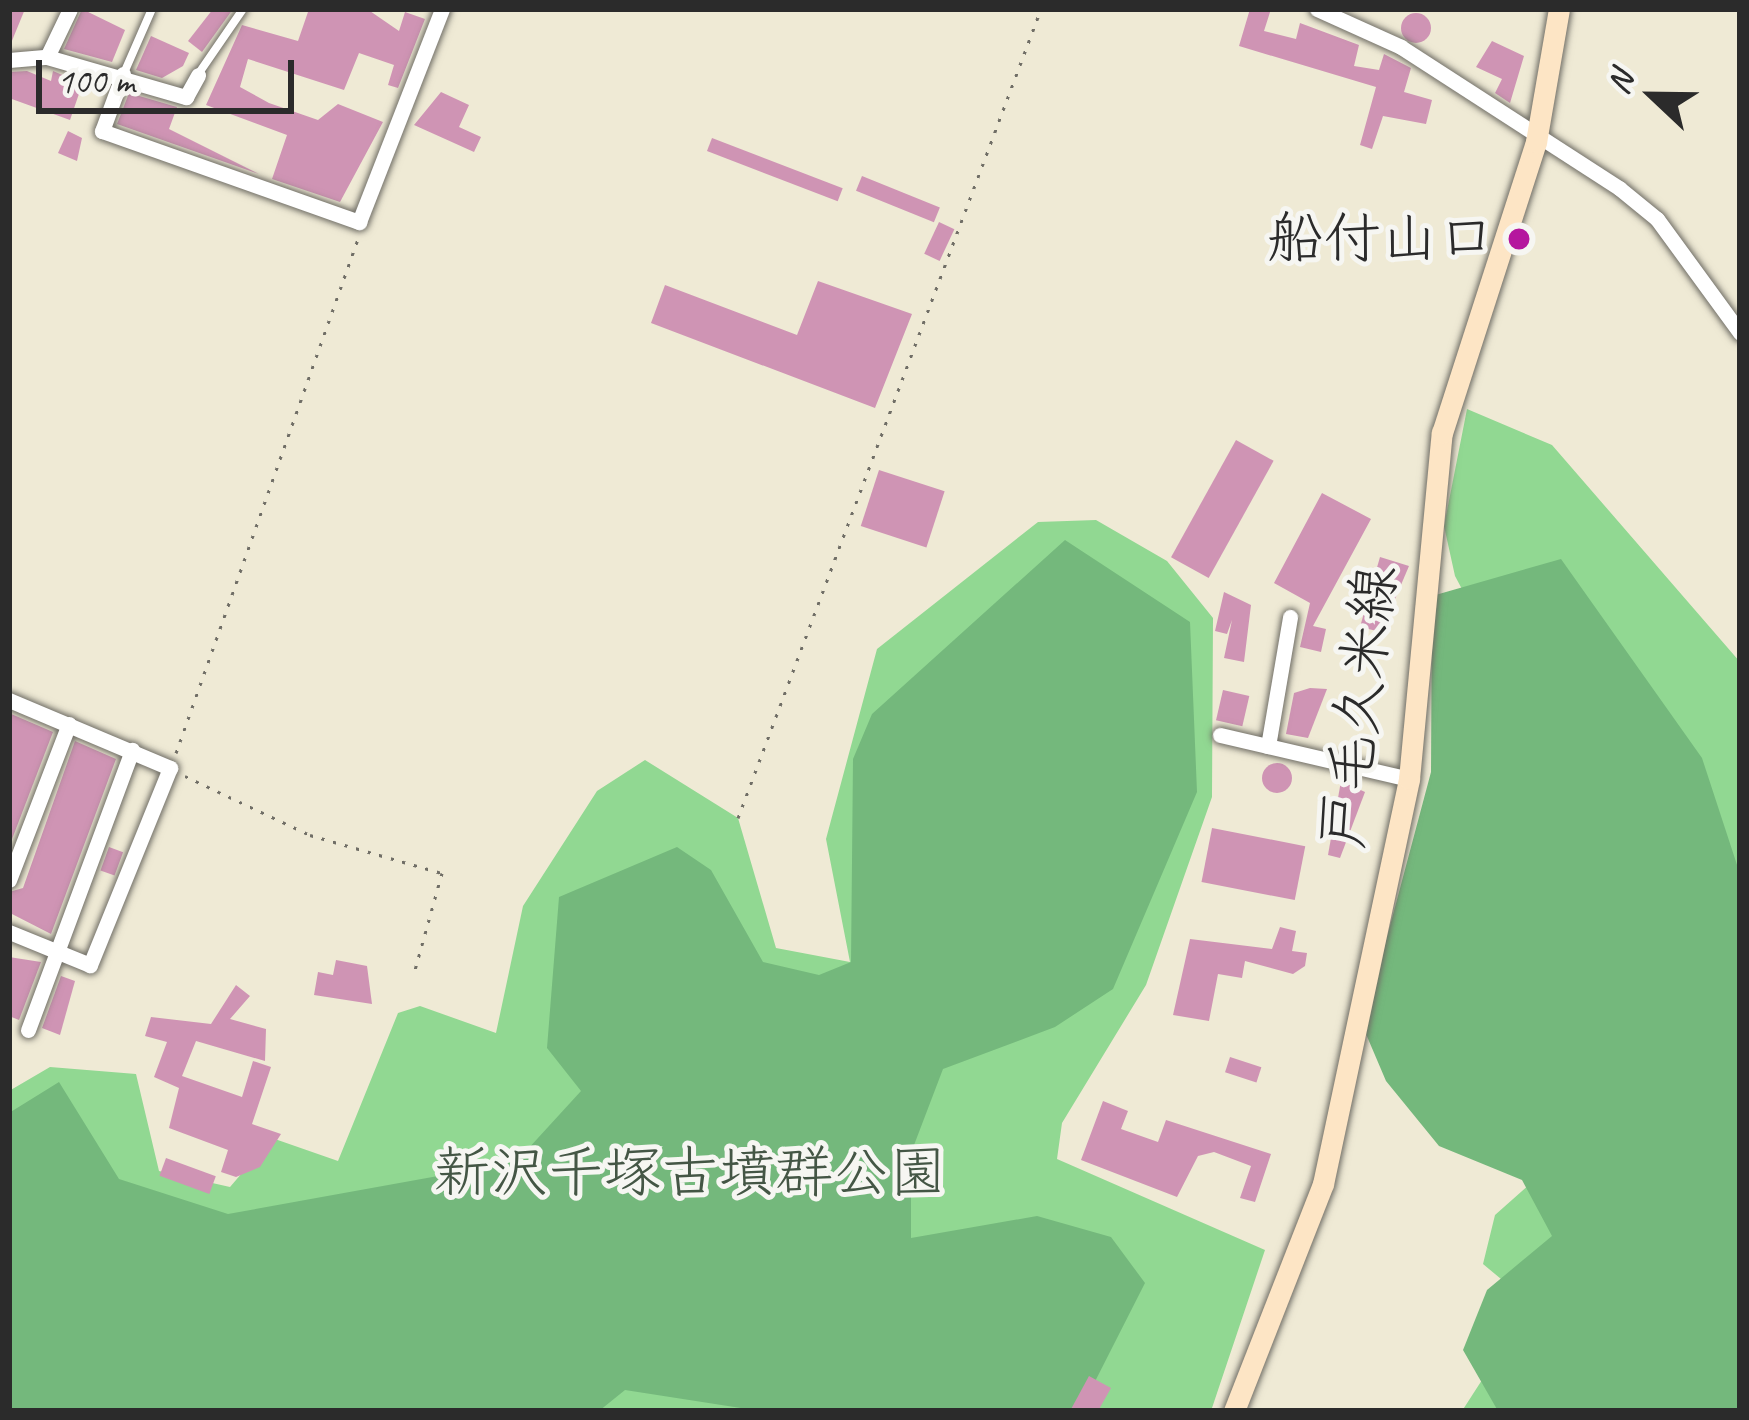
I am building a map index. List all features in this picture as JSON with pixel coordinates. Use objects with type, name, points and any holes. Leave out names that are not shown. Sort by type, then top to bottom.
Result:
[{"type":"main road","name":"戸毛久米線","points":[[1234,1411],[1323,1184],[1409,779],[1442,434],[1536,142],[1559,9]]},
{"type":"street","points":[[46,57],[70,9]]},
{"type":"street","points":[[123,74],[102,131],[359,222],[442,9]]},
{"type":"street","points":[[1316,9],[1401,46],[1536,142],[1619,188],[1740,315]]},
{"type":"street","points":[[9,60],[46,57],[123,74],[185,97],[198,75]]},
{"type":"street","points":[[1713,286],[1740,333]]},
{"type":"street","points":[[1268,746],[1290,616]]},
{"type":"street","points":[[9,700],[170,768],[90,965],[9,932]]},
{"type":"street","points":[[9,880],[69,724]]},
{"type":"street","points":[[1220,735],[1409,779]]},
{"type":"street","points":[[28,1030],[132,750]]},
{"type":"lane","points":[[123,74],[152,9]]},
{"type":"lane","points":[[198,75],[243,9]]},
{"type":"path","points":[[738,818],[1040,9]]},
{"type":"path","points":[[359,222],[349,281],[170,768],[310,835],[442,873],[415,970]]},
{"type":"green space","points":[[1467,409],[1552,445],[1740,662],[1740,1411],[1462,1411],[1531,1304],[1483,1264],[1495,1215],[1538,1177],[1496,653],[1455,576],[1444,526]]},
{"type":"green space","name":"新沢千塚古墳群公園","points":[[1096,520],[1167,561],[1213,618],[1212,797],[1146,985],[1062,1123],[1057,1159],[1265,1250],[1211,1411],[9,1411],[9,1091],[50,1067],[136,1074],[159,1171],[230,1187],[272,1138],[338,1161],[398,1013],[420,1006],[496,1033],[523,906],[597,791],[645,760],[738,818],[776,948],[850,962],[826,839],[877,649],[1038,522]]},
{"type":"green space","name":"新沢千塚古墳群公園","points":[[1065,540],[1190,622],[1197,792],[1113,989],[1055,1027],[943,1069],[911,1153],[911,1238],[1037,1216],[1111,1237],[1145,1283],[1080,1411],[760,1411],[625,1390],[599,1411],[9,1411],[9,1113],[59,1082],[119,1179],[228,1214],[516,1162],[581,1091],[547,1048],[559,897],[677,847],[711,870],[763,962],[819,975],[851,962],[853,759],[872,714]]},
{"type":"green space","points":[[1561,559],[1702,758],[1740,874],[1740,1411],[1498,1411],[1463,1350],[1487,1290],[1552,1236],[1522,1180],[1439,1146],[1386,1081],[1363,1027],[1431,772],[1432,596]]},
{"type":"building","points":[[9,9],[25,9],[9,48]]},
{"type":"building","points":[[82,9],[125,30],[112,62],[64,49]]},
{"type":"building","points":[[213,9],[233,9],[202,52],[188,41]]},
{"type":"building","points":[[309,9],[367,9],[399,31],[405,12],[425,19],[398,88],[388,85],[394,65],[359,53],[344,90],[248,59],[240,87],[269,103],[318,120],[338,104],[383,122],[340,202],[272,179],[287,135],[206,105],[242,25],[298,41]]},
{"type":"building","points":[[1250,9],[1271,9],[1264,31],[1296,39],[1300,23],[1359,45],[1354,66],[1379,70],[1384,54],[1411,68],[1404,92],[1432,100],[1426,124],[1383,116],[1372,149],[1360,145],[1376,87],[1239,46]]},
{"type":"building","points":[[1416,13],[1431,28],[1416,43],[1401,28]]},
{"type":"building","points":[[151,36],[189,53],[183,66],[162,78],[136,70]]},
{"type":"building","points":[[1492,41],[1524,56],[1510,103],[1495,93],[1502,79],[1476,67]]},
{"type":"building","points":[[27,71],[51,81],[53,71],[93,88],[82,85],[70,120],[9,98],[9,72]]},
{"type":"building","points":[[441,92],[469,105],[459,127],[481,137],[474,152],[414,125]]},
{"type":"building","points":[[129,93],[177,107],[169,129],[259,174],[117,124]]},
{"type":"building","points":[[68,131],[82,138],[77,161],[58,153]]},
{"type":"building","points":[[712,138],[843,188],[838,201],[707,151]]},
{"type":"building","points":[[862,176],[940,207],[934,222],[856,191]]},
{"type":"building","points":[[939,222],[954,229],[940,261],[924,254]]},
{"type":"building","points":[[818,281],[912,314],[875,408],[651,323],[665,285],[797,335]]},
{"type":"building","points":[[1236,440],[1274,461],[1209,578],[1171,557]]},
{"type":"building","points":[[879,470],[945,491],[926,547],[861,526]]},
{"type":"building","points":[[1322,493],[1371,519],[1313,626],[1326,629],[1321,652],[1300,647],[1310,603],[1274,583]]},
{"type":"building","points":[[1380,557],[1409,566],[1381,632],[1360,627]]},
{"type":"building","points":[[1224,592],[1251,605],[1244,662],[1224,658],[1232,620],[1227,634],[1215,631]]},
{"type":"building","points":[[1327,689],[1308,738],[1286,734],[1294,693]]},
{"type":"building","points":[[1223,690],[1249,696],[1242,726],[1216,720]]},
{"type":"building","points":[[9,713],[53,732],[9,847]]},
{"type":"building","points":[[75,741],[116,759],[51,934],[10,913],[9,892],[23,888]]},
{"type":"building","points":[[1277,763],[1288,767],[1292,778],[1288,789],[1277,793],[1266,789],[1262,778],[1266,767]]},
{"type":"building","points":[[1341,781],[1365,792],[1340,858],[1328,855]]},
{"type":"building","points":[[1212,828],[1305,846],[1295,900],[1202,882]]},
{"type":"building","points":[[109,847],[123,852],[115,876],[100,870]]},
{"type":"building","points":[[1280,927],[1296,931],[1292,951],[1307,953],[1305,966],[1293,974],[1245,961],[1242,978],[1218,974],[1209,1021],[1173,1015],[1190,939],[1272,949]]},
{"type":"building","points":[[9,957],[41,962],[19,1020],[9,1016]]},
{"type":"building","points":[[336,960],[367,966],[372,1004],[314,995],[318,972],[333,975]]},
{"type":"building","points":[[61,976],[75,981],[60,1035],[42,1028]]},
{"type":"building","points":[[236,985],[250,996],[230,1019],[266,1029],[265,1061],[196,1041],[182,1076],[242,1097],[253,1061],[271,1067],[252,1124],[281,1134],[260,1167],[236,1177],[221,1172],[228,1150],[169,1128],[179,1088],[154,1077],[167,1042],[145,1036],[151,1017],[211,1024]]},
{"type":"building","points":[[1230,1057],[1261,1067],[1256,1082],[1225,1072]]},
{"type":"building","points":[[1103,1101],[1128,1111],[1121,1129],[1158,1142],[1166,1120],[1271,1154],[1255,1202],[1240,1198],[1251,1166],[1214,1152],[1198,1156],[1177,1197],[1081,1160]]},
{"type":"building","points":[[166,1158],[216,1176],[209,1194],[160,1176]]},
{"type":"building","points":[[1089,1376],[1111,1388],[1098,1411],[1070,1411]]},
{"type":"place","name":"船付山口","points":[[1519,239]]}]
